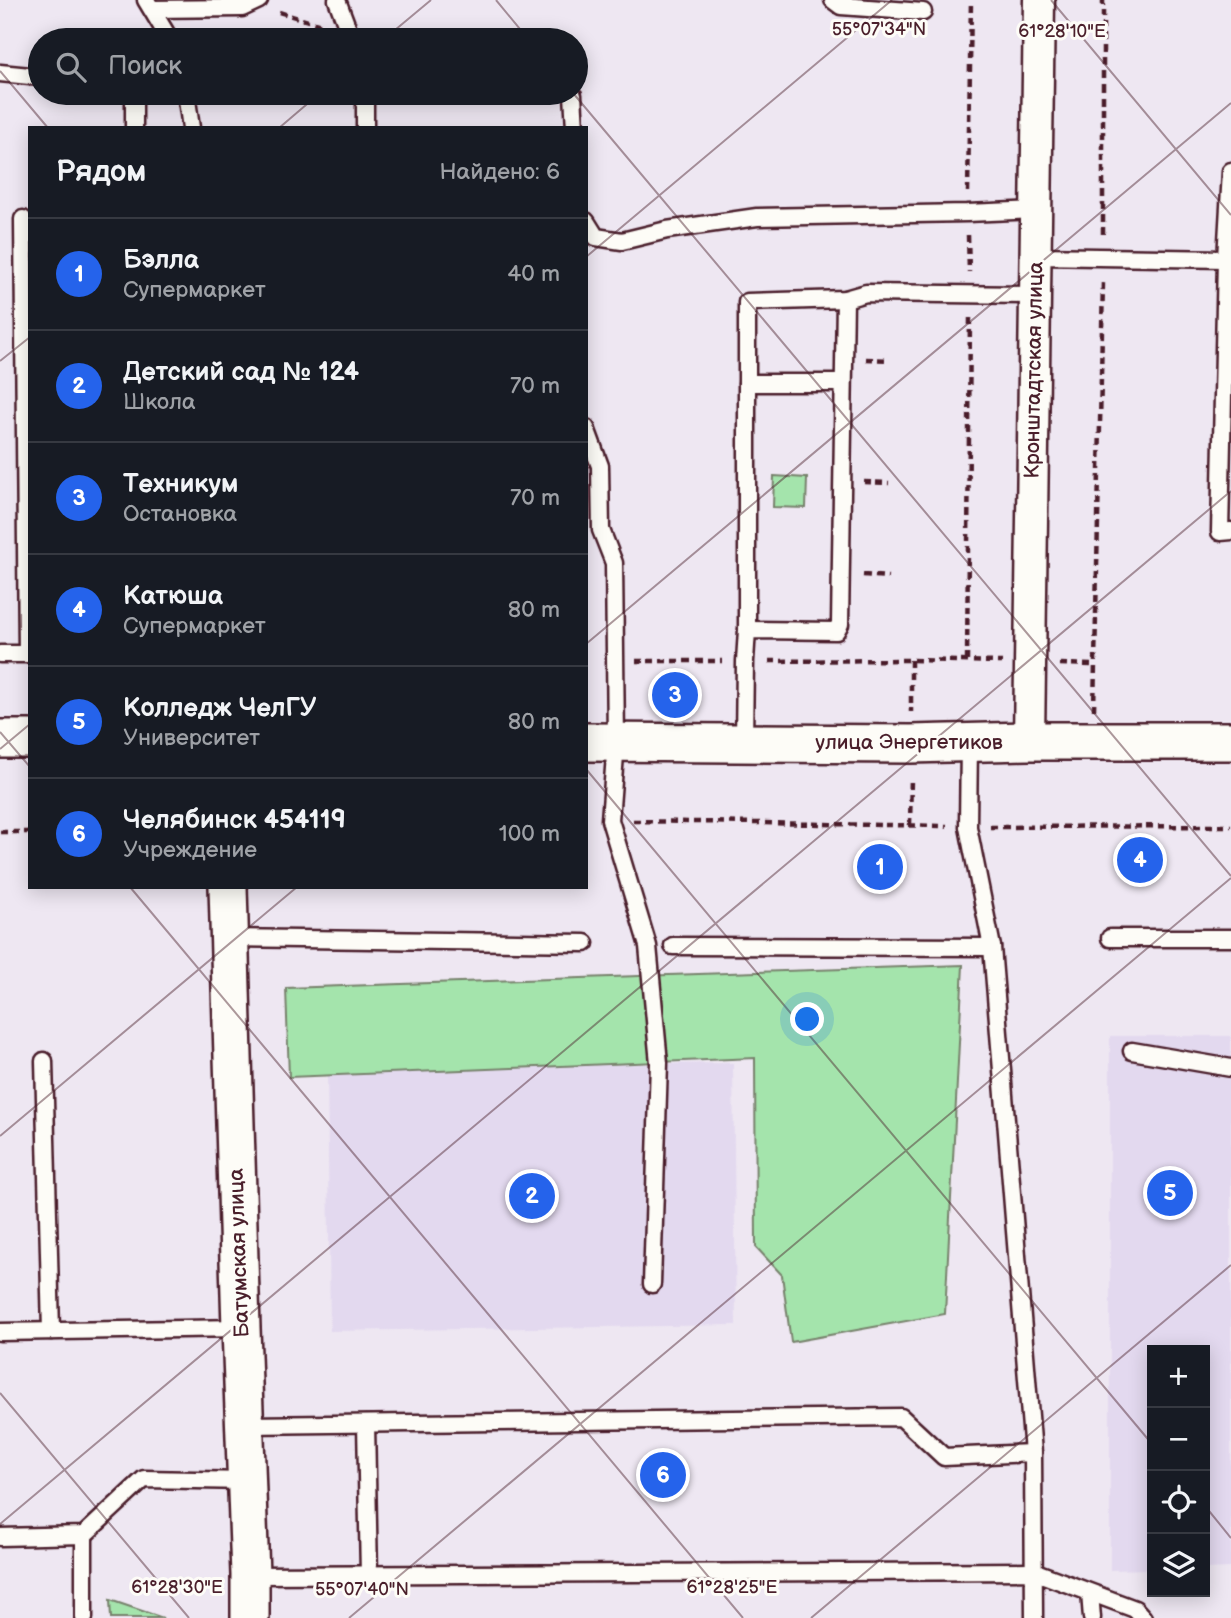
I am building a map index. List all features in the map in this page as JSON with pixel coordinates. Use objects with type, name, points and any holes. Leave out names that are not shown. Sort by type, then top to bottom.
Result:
[{"type":"street","name":"Кронштадтская улица","points":[[1029,741],[1039,0]]},
{"type":"street","points":[[0,738],[28,739]]},
{"type":"street","name":"улица Энергетиков","points":[[601,742],[1231,741]]},
{"type":"street","name":"Батумская улица","points":[[228,889],[250,1618]]},
{"type":"lane","points":[[337,0],[347,28]]},
{"type":"lane","points":[[833,0],[841,6],[923,12]]},
{"type":"lane","points":[[149,5],[242,8],[258,1]]},
{"type":"lane","points":[[149,5],[163,28]]},
{"type":"lane","points":[[0,72],[28,75]]},
{"type":"lane","points":[[134,105],[134,126]]},
{"type":"lane","points":[[188,105],[191,126]]},
{"type":"lane","points":[[365,105],[365,126]]},
{"type":"lane","points":[[574,105],[575,126]]},
{"type":"lane","points":[[1231,171],[1226,259],[1220,531],[1231,531]]},
{"type":"lane","points":[[588,224],[596,236],[622,241],[667,230],[757,217],[1036,210]]},
{"type":"lane","points":[[0,654],[27,654],[23,219]]},
{"type":"lane","points":[[1035,256],[1226,259]]},
{"type":"lane","points":[[744,742],[747,630],[747,302],[845,299],[866,293],[1035,295]]},
{"type":"lane","points":[[747,630],[836,631],[840,624],[845,299]]},
{"type":"lane","points":[[747,383],[844,383]]},
{"type":"lane","points":[[588,433],[600,466],[594,530],[614,563],[615,661],[601,742],[610,820],[648,946],[659,1063],[652,1284]]},
{"type":"lane","points":[[969,743],[968,827],[992,947],[1033,1453],[1034,1618]]},
{"type":"lane","points":[[1110,938],[1231,937]]},
{"type":"lane","points":[[229,938],[585,943]]},
{"type":"lane","points":[[673,946],[992,947]]},
{"type":"lane","points":[[1132,1051],[1231,1068]]},
{"type":"lane","points":[[44,1061],[51,1331]]},
{"type":"lane","points":[[0,1332],[241,1328]]},
{"type":"lane","points":[[246,1425],[901,1417],[944,1457],[1033,1453]]},
{"type":"lane","points":[[366,1424],[369,1574]]},
{"type":"lane","points":[[0,1537],[84,1535],[144,1479],[247,1481]]},
{"type":"lane","points":[[84,1535],[84,1618]]},
{"type":"lane","points":[[250,1576],[1033,1571],[1135,1609],[1143,1618]]},
{"type":"lane","points":[[1090,1593],[1092,1618]]},
{"type":"path","points":[[967,661],[967,213],[971,0]]},
{"type":"path","points":[[1093,741],[1103,258],[1103,0]]},
{"type":"path","points":[[258,1],[270,10],[323,28]]},
{"type":"path","points":[[854,359],[889,360]]},
{"type":"path","points":[[853,482],[889,483]]},
{"type":"path","points":[[851,574],[888,577]]},
{"type":"path","points":[[615,661],[967,661],[1095,665]]},
{"type":"path","points":[[610,820],[968,827],[1231,825]]},
{"type":"path","points":[[0,832],[28,832]]},
{"type":"shaded area","points":[[1110,1036],[1231,1036],[1231,1568],[1210,1569],[1210,1345],[1147,1345],[1147,1569],[1110,1570]]},
{"type":"shaded area","points":[[733,1063],[736,1325],[330,1331],[327,1068]]},
{"type":"green space","points":[[774,476],[807,478],[806,508],[773,507]]},
{"type":"green space","points":[[963,965],[945,1314],[791,1342],[782,1275],[756,1247],[755,1058],[289,1077],[286,988]]},
{"type":"green space","points":[[110,1600],[163,1618],[111,1618]]},
{"type":"place","name":"Техникум","points":[[675,695]]},
{"type":"place","name":"Катюша","points":[[1140,860]]},
{"type":"place","name":"Бэлла","points":[[880,867]]},
{"type":"place","name":"Колледж ЧелГУ","points":[[1170,1193]]},
{"type":"place","name":"Детский сад № 124","points":[[532,1196]]},
{"type":"place","name":"Челябинск 454119","points":[[663,1475]]}]
